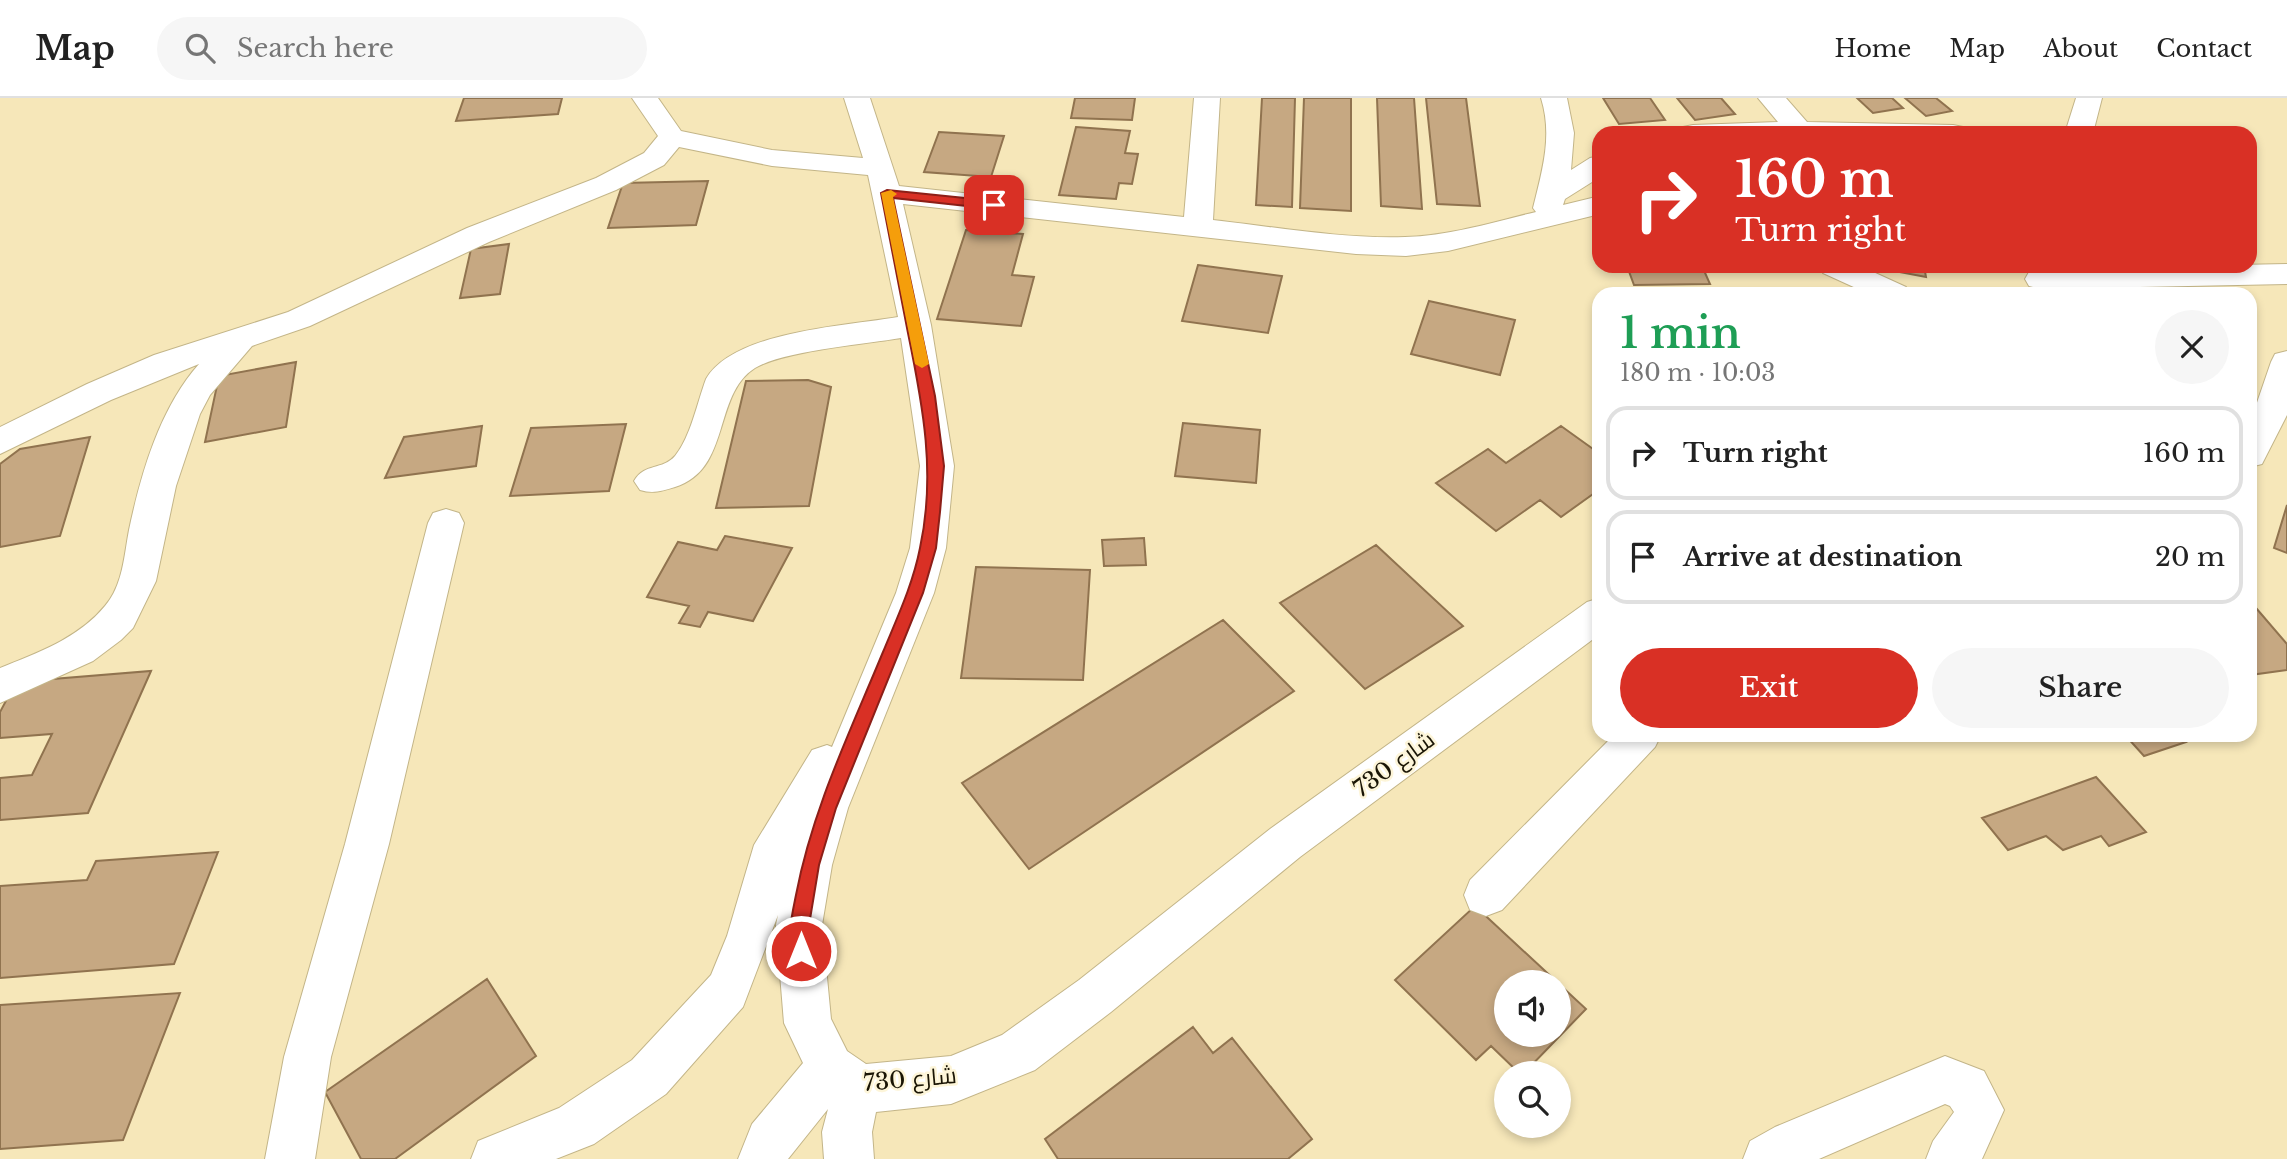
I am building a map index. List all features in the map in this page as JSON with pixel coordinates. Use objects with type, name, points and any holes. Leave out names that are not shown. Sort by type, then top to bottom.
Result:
[{"type":"street","points":[[645,98],[672,137],[772,158],[884,181],[1198,228],[1356,245],[1406,247],[1470,237],[1550,205],[1592,171]]},
{"type":"street","name":"شارع 730","points":[[857,98],[884,181],[915,325],[937,466],[928,548],[915,593],[827,808],[810,865],[799,925],[808,1023],[845,1079],[951,1080],[1018,1053],[1095,996],[1285,843],[1592,619]]},
{"type":"street","points":[[1198,228],[1208,98]]},
{"type":"street","points":[[1550,205],[1560,149],[1562,115],[1554,98]]},
{"type":"street","points":[[1771,98],[1796,126]]},
{"type":"street","points":[[2081,126],[2090,98]]},
{"type":"street","points":[[0,443],[99,392],[166,363],[299,319],[478,235],[626,175],[654,159],[672,137]]},
{"type":"street","points":[[1550,205],[1592,205]]},
{"type":"street","points":[[1849,273],[1880,287]]},
{"type":"street","points":[[2035,280],[2287,274]]},
{"type":"street","points":[[652,481],[686,467],[700,442],[722,379],[744,360],[781,348],[915,325]]},
{"type":"street","points":[[0,686],[97,637],[119,617],[141,575],[149,518],[178,433],[197,389],[240,339]]},
{"type":"street","points":[[2257,443],[2267,425],[2287,362]]},
{"type":"street","points":[[290,1159],[293,1122],[313,1028],[355,890],[446,523]]},
{"type":"street","points":[[496,1159],[576,1126],[649,1077],[727,990],[750,936],[776,845],[884,672]]},
{"type":"street","points":[[1486,895],[1635,742]]},
{"type":"street","points":[[763,1159],[770,1142],[845,1079]]},
{"type":"street","points":[[845,1079],[849,1116],[846,1133],[849,1159]]},
{"type":"street","points":[[1768,1159],[1793,1145],[1945,1080],[1967,1088],[1979,1110],[1969,1136],[1951,1159]]},
{"type":"building","points":[[464,98],[562,98],[558,114],[456,121]]},
{"type":"building","points":[[1075,98],[1135,98],[1132,120],[1071,118]]},
{"type":"building","points":[[1262,98],[1295,98],[1292,207],[1256,205]]},
{"type":"building","points":[[1304,98],[1351,98],[1351,211],[1300,208]]},
{"type":"building","points":[[1377,98],[1414,98],[1422,209],[1381,206]]},
{"type":"building","points":[[1426,98],[1466,98],[1480,206],[1437,204]]},
{"type":"building","points":[[1603,98],[1650,98],[1665,120],[1619,124]]},
{"type":"building","points":[[1677,98],[1721,98],[1735,114],[1695,120]]},
{"type":"building","points":[[1857,98],[1892,98],[1903,108],[1873,113]]},
{"type":"building","points":[[1905,98],[1936,98],[1952,111],[1926,116]]},
{"type":"building","points":[[1076,127],[1130,131],[1125,153],[1138,154],[1132,184],[1119,183],[1116,199],[1059,195]]},
{"type":"building","points":[[939,132],[1004,136],[991,177],[924,172]]},
{"type":"building","points":[[708,181],[696,225],[608,228],[623,183]]},
{"type":"building","points":[[966,230],[1023,234],[1012,275],[1034,277],[1021,326],[937,319]]},
{"type":"building","points":[[509,244],[500,294],[460,298],[471,249]]},
{"type":"building","points":[[1198,265],[1282,276],[1268,333],[1182,321]]},
{"type":"building","points":[[1630,273],[1705,273],[1710,284],[1634,285]]},
{"type":"building","points":[[1905,273],[1925,273],[1926,277]]},
{"type":"building","points":[[1429,301],[1515,320],[1500,375],[1411,354]]},
{"type":"building","points":[[296,362],[286,427],[205,442],[219,376]]},
{"type":"building","points":[[808,380],[831,387],[809,506],[716,508],[746,381]]},
{"type":"building","points":[[1183,423],[1260,430],[1256,483],[1175,476]]},
{"type":"building","points":[[626,424],[609,491],[510,496],[531,428]]},
{"type":"building","points":[[482,426],[476,466],[385,478],[404,437]]},
{"type":"building","points":[[1561,426],[1592,448],[1592,495],[1561,517],[1540,500],[1496,531],[1436,483],[1488,449],[1506,463]]},
{"type":"building","points":[[90,437],[60,536],[0,547],[0,464],[20,449]]},
{"type":"building","points":[[2287,505],[2287,553],[2274,548]]},
{"type":"building","points":[[725,536],[792,548],[753,621],[708,612],[700,627],[679,623],[689,606],[647,597],[678,542],[717,550]]},
{"type":"building","points":[[1144,538],[1146,565],[1104,566],[1102,540]]},
{"type":"building","points":[[1376,545],[1463,626],[1365,689],[1280,603]]},
{"type":"building","points":[[976,567],[1090,570],[1083,680],[961,678]]},
{"type":"building","points":[[2257,609],[2287,644],[2287,670],[2257,674]]},
{"type":"building","points":[[1223,620],[1294,691],[1029,869],[962,783]]},
{"type":"building","points":[[151,671],[88,813],[0,820],[0,778],[32,775],[52,734],[0,738],[0,712],[16,682]]},
{"type":"building","points":[[2131,742],[2186,742],[2144,756]]},
{"type":"building","points":[[2096,777],[2146,832],[2109,846],[2101,836],[2063,850],[2046,836],[2008,850],[1982,818]]},
{"type":"building","points":[[218,852],[174,964],[0,978],[0,886],[87,880],[96,861]]},
{"type":"building","points":[[1475,906],[1544,970],[1494,970],[1494,1047],[1549,1047],[1536,1061],[1507,1061],[1491,1046],[1476,1060],[1395,980]]},
{"type":"building","points":[[487,979],[536,1056],[395,1159],[361,1159],[325,1092]]},
{"type":"building","points":[[180,993],[123,1140],[0,1149],[0,1005]]},
{"type":"building","points":[[1571,995],[1586,1009],[1571,1024]]},
{"type":"building","points":[[1193,1027],[1213,1053],[1232,1038],[1312,1139],[1288,1159],[1058,1159],[1045,1139]]},
{"type":"slow traffic","points":[[891,194],[887,193],[922,364]]},
{"type":"route","points":[[801,951],[799,925],[810,865],[827,808],[915,593],[928,548],[933,512],[937,466],[928,396],[887,193],[994,205]]}]
